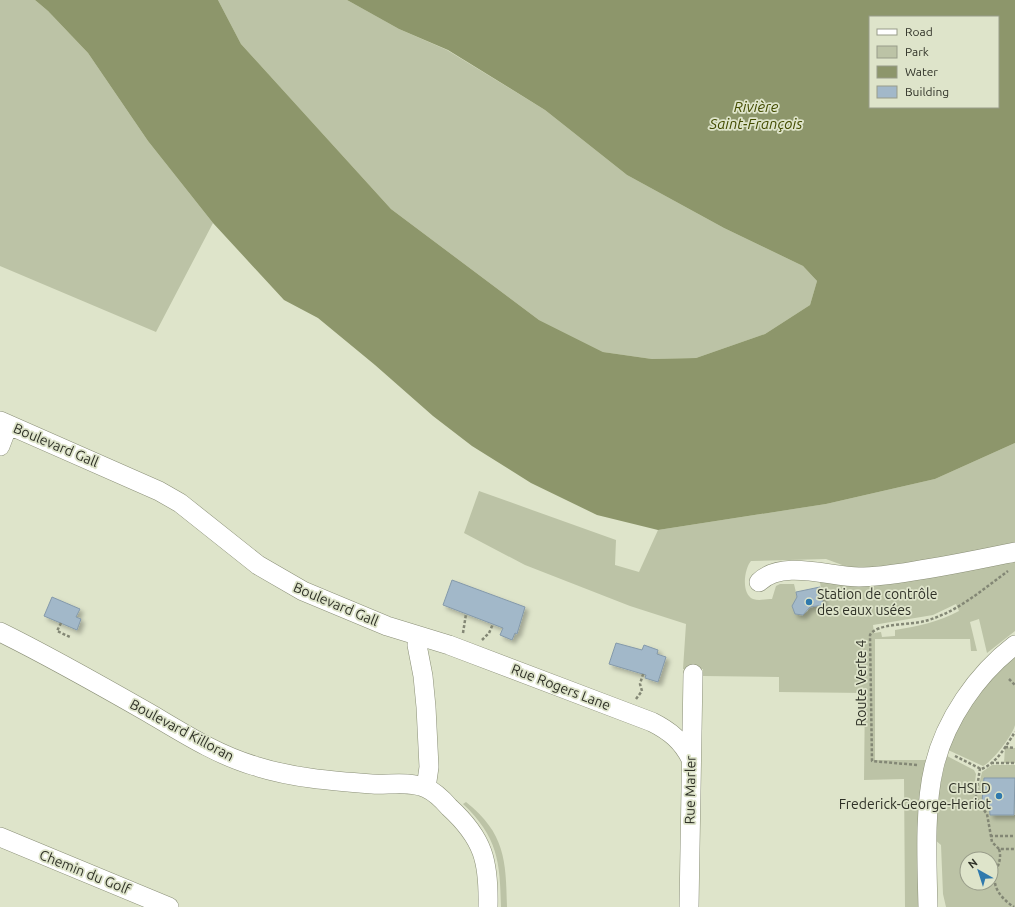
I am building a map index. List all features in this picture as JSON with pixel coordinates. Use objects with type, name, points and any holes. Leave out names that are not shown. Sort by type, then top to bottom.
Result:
[{"type":"street","points":[[0,446],[4,423]]},
{"type":"street","name":"Boulevard Gall","points":[[4,423],[135,479],[171,498],[258,565],[290,585],[387,626],[418,636]]},
{"type":"street","points":[[760,582],[770,573],[783,571],[805,571],[859,577],[887,575],[966,563],[1015,552]]},
{"type":"street","name":"Boulevard Killoran","points":[[0,632],[96,682],[192,738],[254,766],[292,776],[313,779],[409,785],[426,788]]},
{"type":"street","points":[[418,636],[417,644],[423,676],[426,707],[429,774],[426,788],[456,813],[481,848],[488,876],[488,907]]},
{"type":"street","name":"Rue Rogers Lane","points":[[418,636],[449,644],[652,722],[671,732],[679,740],[691,759]]},
{"type":"street","points":[[928,907],[927,860],[929,800],[937,756],[950,724],[967,696],[988,670],[1015,645]]},
{"type":"street","name":"Rue Marler","points":[[689,907],[693,674]]},
{"type":"street","name":"Chemin du Golf","points":[[0,837],[169,907]]},
{"type":"path","name":"Route Verte 4","points":[[919,767],[914,764],[872,761],[870,635],[872,631],[878,628],[924,622],[941,616],[963,604],[1009,571]]},
{"type":"path","points":[[462,637],[466,614]]},
{"type":"path","points":[[61,623],[56,630],[70,637]]},
{"type":"path","points":[[479,643],[489,633],[493,624]]},
{"type":"path","points":[[635,703],[637,696],[642,691],[640,684],[643,674]]},
{"type":"path","points":[[1009,679],[1015,685]]},
{"type":"path","points":[[954,755],[980,768],[986,767],[1005,748],[1015,732]]},
{"type":"path","points":[[1005,748],[1015,748]]},
{"type":"path","points":[[991,763],[1015,763]]},
{"type":"path","points":[[980,768],[976,795],[978,803],[987,814],[992,842],[999,849],[1001,855],[995,875],[995,885],[1003,898],[1014,907]]},
{"type":"path","points":[[990,836],[1015,836]]},
{"type":"path","points":[[999,849],[1015,849]]},
{"type":"green space","points":[[0,0],[35,0],[48,11],[88,53],[148,141],[213,223],[156,332],[0,266]]},
{"type":"green space","points":[[218,0],[347,0],[399,29],[447,50],[545,110],[627,175],[724,228],[803,266],[817,281],[810,305],[765,334],[696,358],[652,359],[603,352],[539,320],[391,209],[241,44]]},
{"type":"green space","points":[[1015,443],[1015,548],[965,560],[853,569],[826,559],[751,561],[745,575],[745,587],[749,596],[758,600],[772,599],[776,586],[780,584],[794,584],[798,601],[792,606],[795,614],[802,615],[808,611],[808,607],[823,605],[820,582],[1015,555],[1015,631],[987,653],[979,619],[970,622],[977,651],[971,651],[970,639],[875,639],[875,760],[928,760],[918,907],[905,907],[904,779],[864,780],[865,693],[779,692],[779,677],[703,676],[703,669],[683,669],[686,624],[630,606],[525,565],[464,533],[479,491],[616,540],[615,565],[639,572],[658,530],[826,504],[935,479]],"holes":[[[956,604],[959,611],[936,621],[895,630],[895,636],[882,637],[881,632],[874,633],[873,625],[933,615]]]},
{"type":"green space","points":[[1015,656],[1015,725],[997,754],[983,766],[948,750],[961,723],[976,699],[984,688]]},
{"type":"green space","points":[[1005,747],[1015,748],[1015,763],[1004,763]]},
{"type":"green space","points":[[947,756],[974,770],[976,774],[974,790],[978,789],[982,772],[992,765],[1015,765],[1015,778],[984,778],[982,802],[989,802],[990,815],[1015,815],[1015,907],[946,907],[943,894],[941,845],[934,839],[936,802]]},
{"type":"green space","points":[[466,802],[479,813],[489,825],[501,848],[506,875],[507,907],[501,907],[500,877],[495,851],[484,828],[463,804]]},
{"type":"water","name":"Rivière Saint-François","points":[[35,0],[218,0],[241,44],[391,209],[539,320],[603,352],[652,359],[696,358],[765,334],[810,305],[817,281],[803,266],[724,228],[627,175],[545,110],[448,50],[399,29],[347,0],[1015,0],[1015,443],[935,479],[826,504],[658,530],[597,515],[531,483],[472,446],[433,416],[318,318],[284,300],[213,223],[148,141],[88,53],[48,11]]},
{"type":"building","points":[[452,580],[525,607],[517,634],[515,633],[512,640],[500,635],[503,628],[443,605]]},
{"type":"building","name":"Station de contrôle des eaux usées","points":[[820,587],[823,605],[810,607],[803,615],[795,614],[792,606],[797,597],[796,592]]},
{"type":"building","points":[[52,597],[80,609],[76,617],[81,619],[77,630],[44,616]]},
{"type":"building","points":[[616,643],[642,650],[644,645],[658,650],[657,654],[666,657],[658,682],[645,678],[646,675],[609,664]]},
{"type":"building","name":"CHSLD Frederick-George-Heriot","points":[[984,778],[1015,778],[1014,815],[990,815],[989,802],[982,802]]},
{"type":"place","name":"Station de contrôle des eaux usées","points":[[809,602]]},
{"type":"place","name":"CHSLD Frederick-George-Heriot","points":[[999,796]]}]
